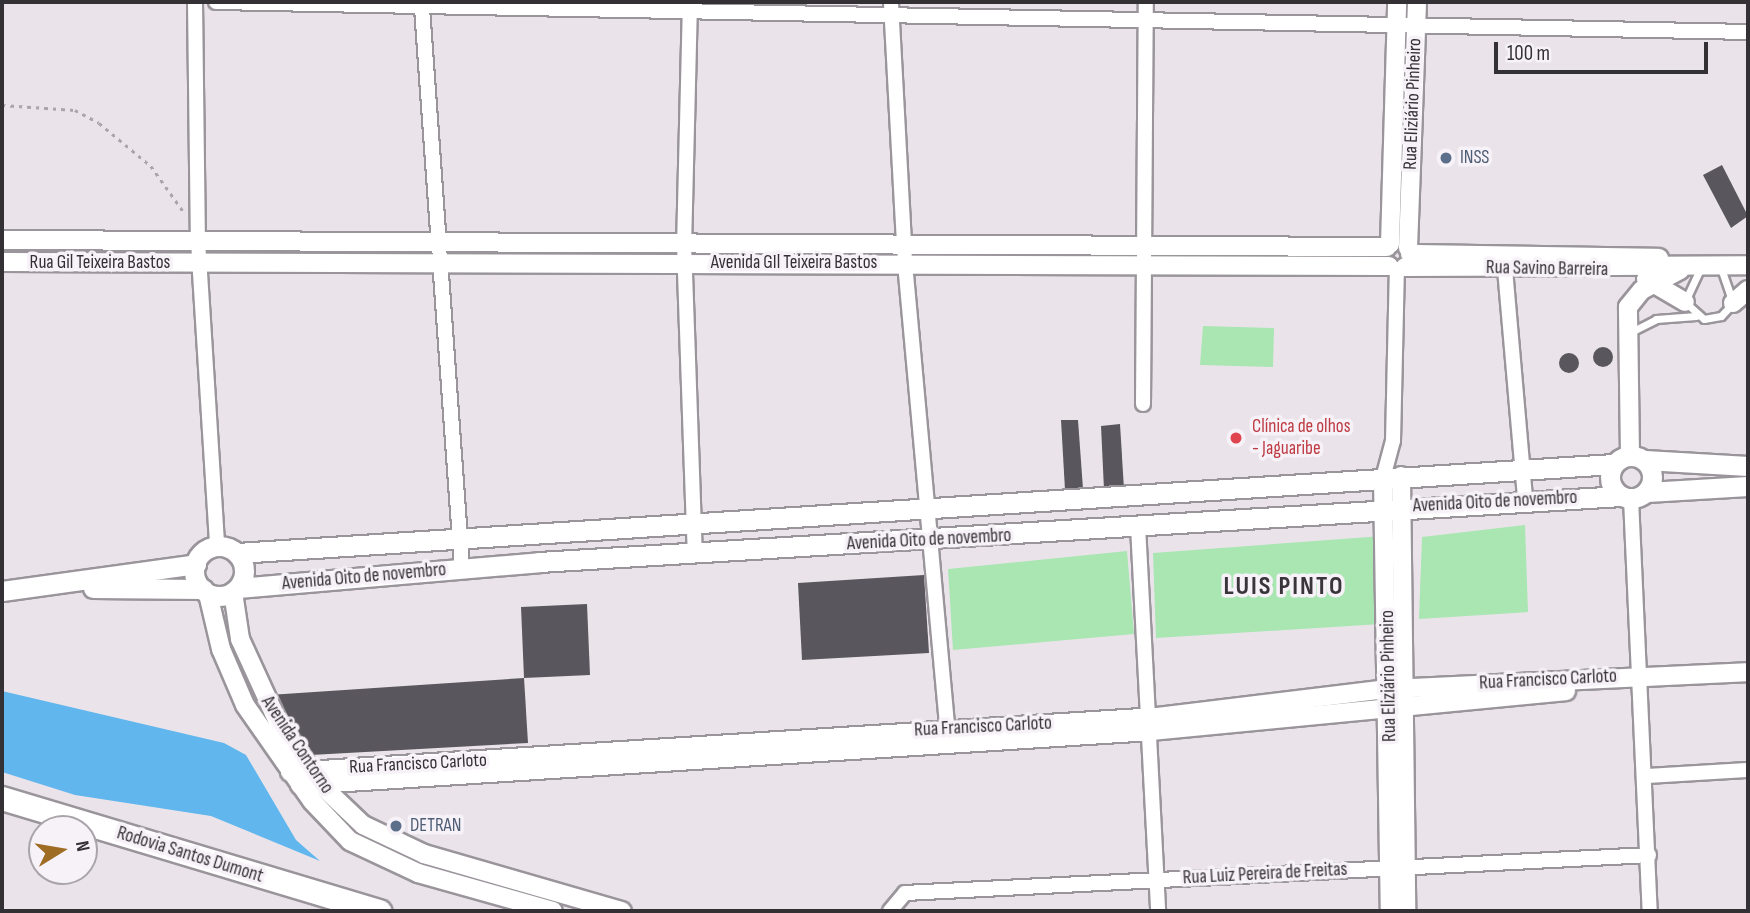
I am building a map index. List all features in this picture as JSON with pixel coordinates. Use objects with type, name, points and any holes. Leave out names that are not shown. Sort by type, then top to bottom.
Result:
[{"type":"highway","name":"Rodovia Santos Dumont","points":[[2,798],[379,911]]},
{"type":"main road","name":"Avenida Oito de novembro","points":[[237,553],[461,542],[1523,470],[1629,460],[1748,466]]},
{"type":"main road","points":[[1629,460],[1653,479],[1633,495],[1609,478],[1629,460]]},
{"type":"main road","name":"Avenida Oito de novembro","points":[[236,590],[539,562],[930,541],[1748,486]]},
{"type":"main road","points":[[1109,498],[1112,528]]},
{"type":"main road","points":[[783,519],[785,548]]},
{"type":"main road","points":[[537,536],[539,562]]},
{"type":"main road","points":[[2,591],[196,564],[217,546],[237,553],[244,574],[236,590],[206,592],[33,588]]},
{"type":"main road","points":[[196,564],[206,592]]},
{"type":"street","points":[[195,2],[197,237],[217,546]]},
{"type":"street","points":[[216,2],[422,8],[690,4],[891,7],[1145,18],[1748,32]]},
{"type":"street","points":[[1143,404],[1140,253],[1146,2]]},
{"type":"street","name":"Rua Eliziário Pinheiro","points":[[1389,245],[1397,2]]},
{"type":"street","name":"Rua Eliziário Pinheiro","points":[[1406,911],[1399,867],[1395,508],[1392,477],[1416,2]]},
{"type":"street","points":[[690,4],[684,264],[695,553]]},
{"type":"street","points":[[891,7],[905,254],[947,737]]},
{"type":"street","points":[[422,8],[462,568]]},
{"type":"street","name":"Rua Gil Teixeira Bastos","points":[[2,240],[197,237]]},
{"type":"street","name":"Avenida GIl Teixeira Bastos","points":[[197,237],[440,243],[684,244],[905,254],[1140,253],[1389,245],[1402,261]]},
{"type":"street","name":"Avenida GIl Teixeira Bastos","points":[[1140,253],[1402,261]]},
{"type":"street","name":"Avenida GIl Teixeira Bastos","points":[[199,263],[684,264],[905,254]]},
{"type":"street","name":"Rua Savino Barreira","points":[[1402,261],[1650,257],[1703,265]]},
{"type":"street","name":"Rua Savino Barreira","points":[[1402,261],[1505,269],[1748,265]]},
{"type":"street","name":"Rua Gil Teixeira Bastos","points":[[2,262],[199,263]]},
{"type":"street","name":"Rua Savino Barreira","points":[[1629,460],[1625,338],[1628,307],[1653,283],[1703,265]]},
{"type":"street","points":[[1505,269],[1525,499]]},
{"type":"street","points":[[1627,269],[1691,309]]},
{"type":"street","points":[[1733,303],[1748,290]]},
{"type":"street","points":[[1633,495],[1646,680],[1650,911]]},
{"type":"street","points":[[1138,526],[1151,724],[1158,911]]},
{"type":"street","name":"Avenida Contorno","points":[[236,590],[253,676],[315,776],[363,825],[424,854],[622,911]]},
{"type":"street","name":"Avenida Contorno","points":[[206,592],[232,678],[295,778],[350,841],[418,873],[553,911]]},
{"type":"street","name":"Rua Francisco Carloto","points":[[295,778],[1151,724],[1397,696],[1748,672]]},
{"type":"street","points":[[1646,776],[1748,770]]},
{"type":"street","points":[[418,873],[424,854]]},
{"type":"street","name":"Rua Luiz Pereira de Freitas","points":[[890,910],[905,892],[1649,855]]},
{"type":"street","name":"Rua Eliziário Pinheiro","points":[[1390,911],[1399,867]]},
{"type":"lane","points":[[1625,338],[1642,323],[1691,309],[1721,316],[1733,303],[1703,265]]},
{"type":"lane","points":[[1691,309],[1703,265]]},
{"type":"path","points":[[2,105],[75,110],[99,123],[151,166],[197,237]]},
{"type":"green space","points":[[1203,326],[1274,328],[1273,367],[1200,365]]},
{"type":"green space","points":[[1525,525],[1528,612],[1419,619],[1422,537]]},
{"type":"green space","points":[[1383,536],[1381,624],[1156,638],[1153,553]]},
{"type":"green space","points":[[1127,551],[1134,634],[953,650],[948,569]]},
{"type":"water","points":[[2,691],[224,743],[246,755],[296,840],[320,861],[211,816],[75,795],[2,772]]},
{"type":"building","points":[[1722,165],[1748,216],[1731,228],[1703,175]]},
{"type":"building","points":[[1603,347],[1610,350],[1613,357],[1610,364],[1603,367],[1596,364],[1593,357],[1596,350]]},
{"type":"building","points":[[1569,353],[1576,356],[1579,363],[1576,370],[1569,373],[1562,370],[1559,363],[1562,356]]},
{"type":"building","points":[[1061,420],[1078,420],[1083,489],[1065,490]]},
{"type":"building","points":[[1120,424],[1124,489],[1104,490],[1101,426]]},
{"type":"building","points":[[924,575],[929,653],[802,660],[798,583]]},
{"type":"building","points":[[587,604],[590,675],[524,678],[521,607]]},
{"type":"building","points":[[524,678],[528,743],[311,755],[269,695]]},
{"type":"place","name":"INSS","points":[[1446,158]]},
{"type":"place","name":"Clínica de olhos - Jaguaribe","points":[[1236,438]]},
{"type":"place","name":"DETRAN","points":[[396,826]]},
{"type":"district","name":"LUIS PINTO","points":[[1284,587]]}]
